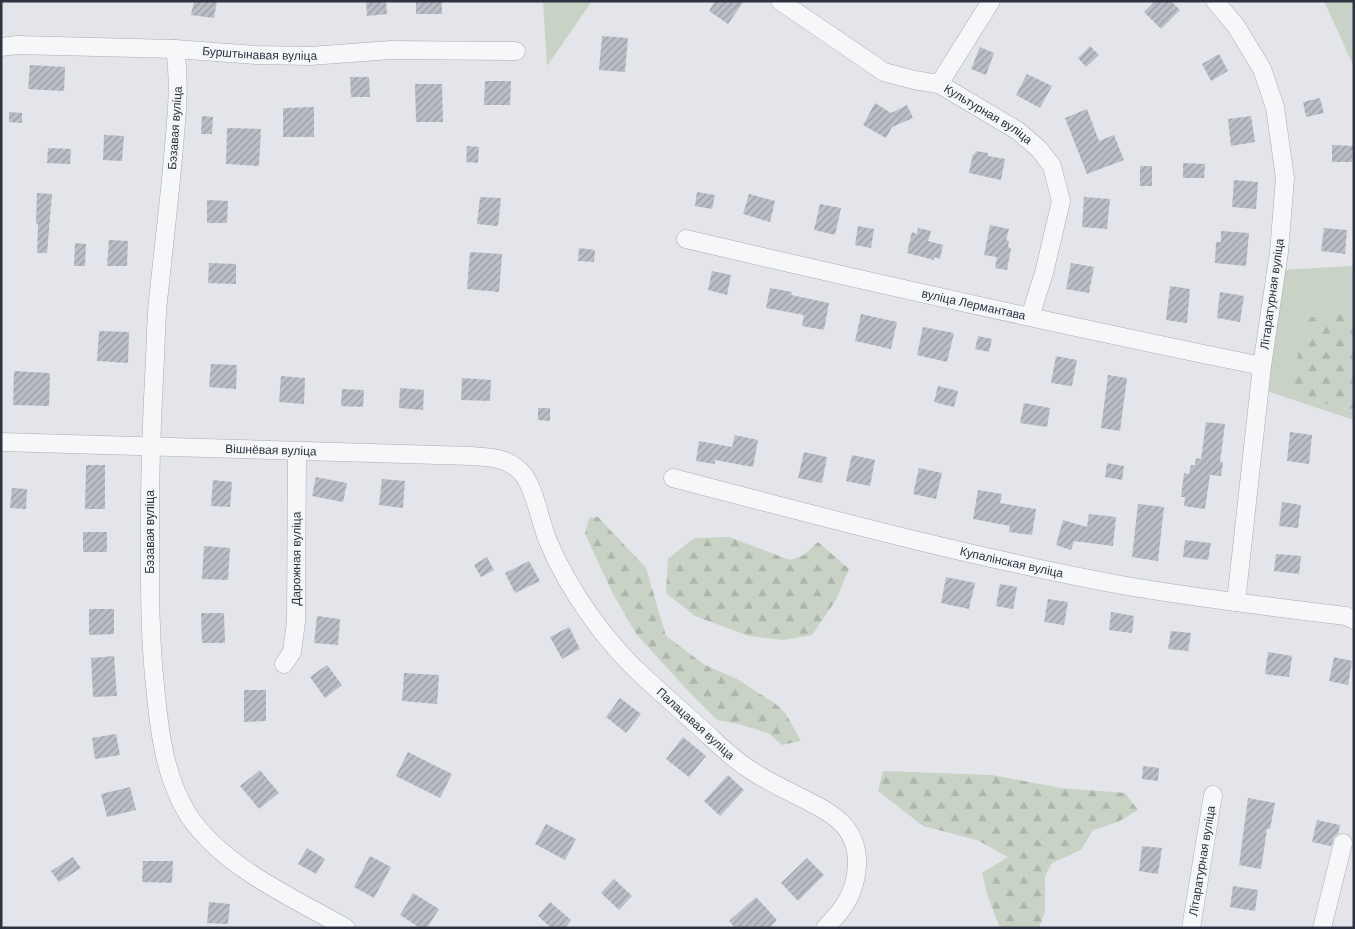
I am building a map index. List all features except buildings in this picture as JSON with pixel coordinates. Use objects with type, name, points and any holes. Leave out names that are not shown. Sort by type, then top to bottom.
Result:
[{"type":"street","name":"Культурная вуліца","points":[[780,1],[884,72],[939,84],[1018,131],[1039,149],[1052,166],[1061,201],[1044,273],[1030,317]]},
{"type":"street","points":[[939,84],[991,1]]},
{"type":"street","name":"Літаратурная вуліца","points":[[1215,1],[1236,26],[1262,69],[1275,107],[1285,178],[1279,252],[1262,366],[1236,602]]},
{"type":"street","name":"Бурштынавая вуліца","points":[[1,47],[175,49],[256,55],[310,56],[391,50],[516,52]]},
{"type":"street","name":"Бэзавая вуліца","points":[[175,49],[178,66],[178,100],[158,296],[150,447],[151,647],[167,767],[189,815],[204,834],[223,852],[274,888],[346,928]]},
{"type":"street","name":"вуліца Лермантава","points":[[686,239],[852,278],[1262,366]]},
{"type":"street","name":"Вішнёвая вуліца","points":[[1,442],[489,457],[504,460],[515,466],[529,484]]},
{"type":"street","name":"Дарожная вуліца","points":[[284,664],[292,652],[295,639],[297,452]]},
{"type":"street","name":"Купалінская вуліца","points":[[673,478],[915,541],[1122,585],[1346,616],[1354,620]]},
{"type":"street","name":"Палацавая вуліца","points":[[529,484],[558,564],[594,620],[628,661],[744,765],[770,782],[832,814],[846,827],[855,842],[856,874],[852,891],[845,906],[825,928]]},
{"type":"street","name":"Літаратурная вуліца","points":[[1191,928],[1213,795]]},
{"type":"street","points":[[1322,928],[1343,843]]},
{"type":"green space","points":[[543,1],[592,1],[547,66]]},
{"type":"green space","points":[[1324,1],[1354,1],[1354,67]]},
{"type":"green space","points":[[1354,266],[1354,310],[1306,318],[1290,395],[1354,411],[1354,420],[1269,392],[1278,270]]},
{"type":"green space","points":[[1354,310],[1354,411],[1289,395],[1306,318]]},
{"type":"green space","points":[[598,517],[646,568],[666,636],[705,665],[737,679],[777,705],[786,714],[801,741],[782,745],[768,733],[717,720],[637,635],[613,594],[585,534],[589,518]]},
{"type":"green space","points":[[729,537],[790,560],[804,555],[818,542],[849,569],[836,600],[812,635],[783,640],[749,636],[695,616],[666,593],[668,559],[694,538]]},
{"type":"green space","points":[[883,771],[992,775],[1061,788],[1125,793],[1138,810],[1118,822],[1093,830],[1081,850],[1052,863],[1045,876],[1045,912],[1039,928],[1000,928],[988,897],[982,873],[1008,857],[977,840],[923,826],[878,791]]}]
